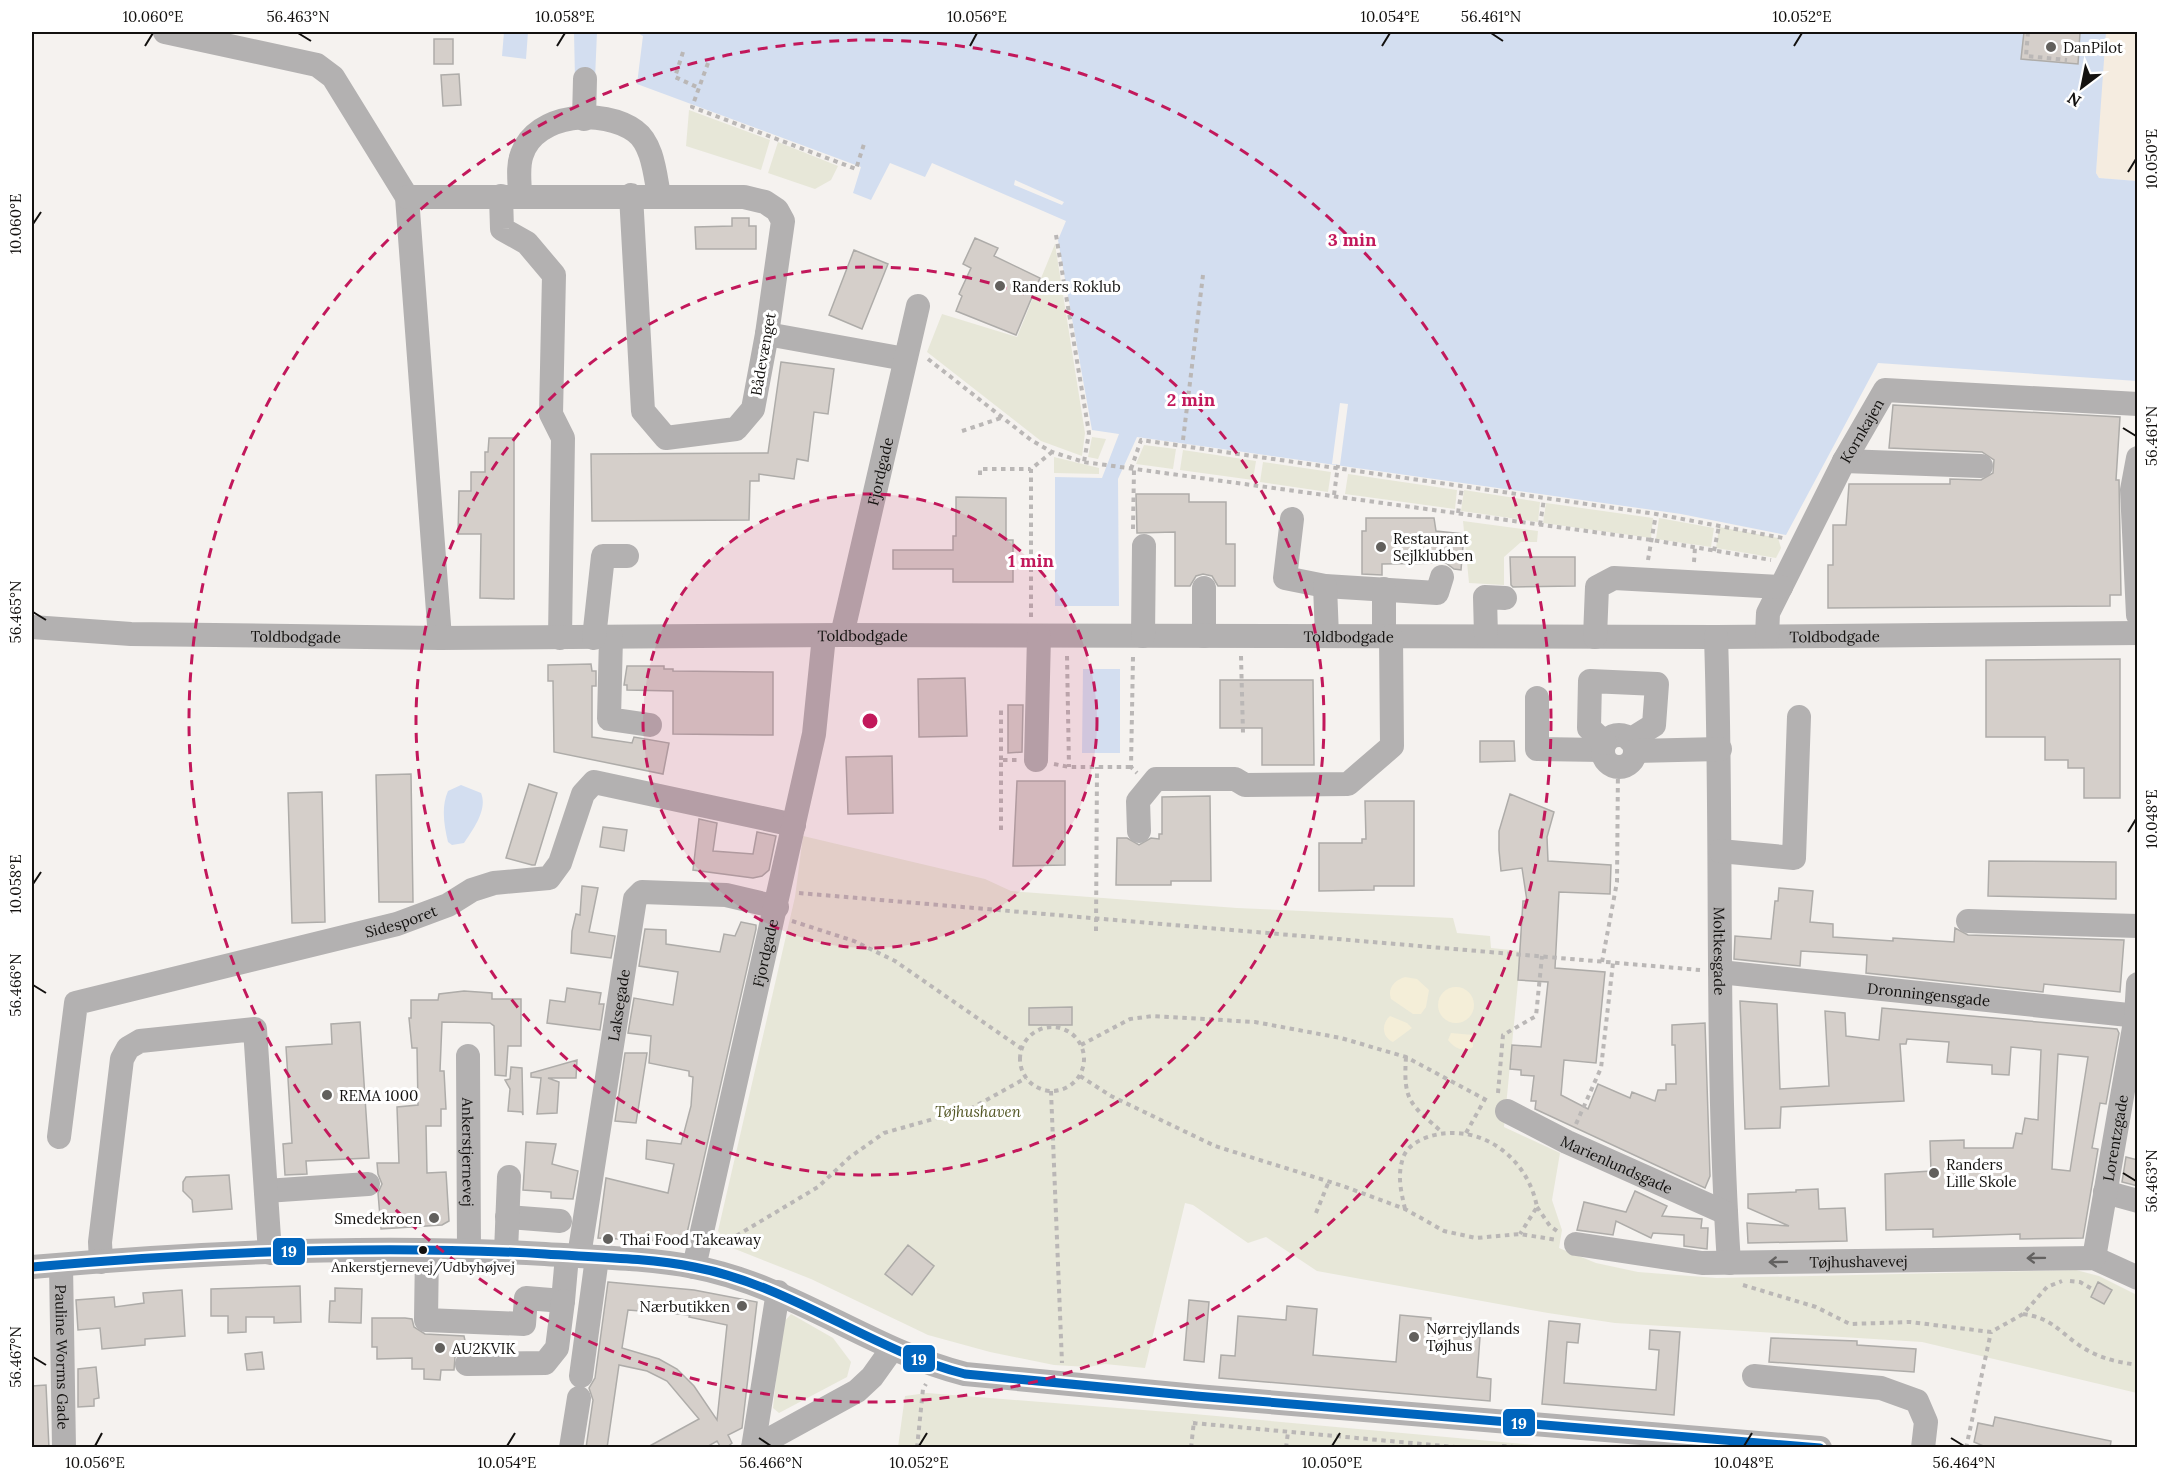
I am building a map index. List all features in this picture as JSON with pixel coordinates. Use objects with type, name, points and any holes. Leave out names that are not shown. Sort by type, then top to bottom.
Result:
[{"type":"street","points":[[165,32],[317,65],[333,77],[407,197],[440,638]]},
{"type":"street","points":[[584,119],[585,78]]},
{"type":"street","points":[[560,638],[563,438],[551,414],[554,275],[527,243],[502,228],[522,154],[531,138],[543,126],[584,119],[606,119],[636,132],[652,158],[659,195]]},
{"type":"street","name":"Bådevænget","points":[[407,197],[631,195],[744,197],[765,202],[777,210],[783,221],[767,334],[753,409],[736,429],[666,438],[643,411],[631,195]]},
{"type":"street","name":"Fjordgade","points":[[695,1259],[776,911],[833,636],[918,306]]},
{"type":"street","points":[[767,334],[906,354]]},
{"type":"street","name":"Kornkajen","points":[[1767,636],[1768,614],[1792,564],[1844,461],[1886,390],[2138,404]]},
{"type":"street","points":[[2138,458],[2135,490],[2138,615]]},
{"type":"street","points":[[1844,461],[1981,466]]},
{"type":"street","points":[[1292,519],[1285,578],[1325,586],[1437,593],[1442,577]]},
{"type":"street","points":[[1138,636],[1144,546]]},
{"type":"street","points":[[627,556],[603,556],[602,637],[609,719],[650,725]]},
{"type":"street","points":[[1595,637],[1596,587],[1614,578],[1781,587]]},
{"type":"street","points":[[1325,586],[1327,636]]},
{"type":"street","points":[[1204,588],[1204,636]]},
{"type":"street","points":[[1139,831],[1138,801],[1156,779],[1236,779],[1245,785],[1348,784],[1392,746],[1384,589]]},
{"type":"street","points":[[1486,636],[1485,597],[1505,598]]},
{"type":"street","name":"Toldbodgade","points":[[32,627],[131,634],[440,638],[1716,637],[2138,633]]},
{"type":"street","points":[[1035,636],[1036,760]]},
{"type":"street","name":"Moltkesgade","points":[[1716,637],[1720,749],[1720,972],[1729,1263]]},
{"type":"street","points":[[1537,698],[1537,749],[1720,749]]},
{"type":"street","points":[[1720,851],[1794,858],[1799,717]]},
{"type":"street","name":"Sidesporet","points":[[59,1137],[76,1003],[397,924],[448,905],[472,890],[494,883],[549,878],[560,863],[583,794],[594,782],[794,825]]},
{"type":"street","name":"Laksegade","points":[[581,1257],[635,899],[642,892],[726,895],[776,911]]},
{"type":"street","points":[[1968,921],[2138,926]]},
{"type":"street","name":"Dronningensgade","points":[[1720,972],[2137,1016]]},
{"type":"street","name":"Lorentzgade","points":[[2094,1258],[2137,1016],[2138,984]]},
{"type":"street","points":[[101,1262],[100,1242],[122,1059],[128,1048],[140,1041],[255,1029],[270,1253]]},
{"type":"street","name":"Ankerstjernevej","points":[[468,1056],[469,1250]]},
{"type":"street","name":"Marienlundsgade","points":[[1508,1112],[1567,1142],[1726,1214]]},
{"type":"street","points":[[506,1252],[509,1177]]},
{"type":"street","points":[[266,1191],[368,1184]]},
{"type":"street","points":[[2105,1192],[2138,1201]]},
{"type":"street","points":[[507,1216],[560,1221]]},
{"type":"street","name":"Tøjhushavevej","points":[[1576,1244],[1702,1263],[2094,1258],[2138,1278]]},
{"type":"street","points":[[427,1250],[426,1320],[524,1324],[526,1298],[563,1301]]},
{"type":"street","points":[[32,1268],[270,1253],[427,1250],[469,1250],[581,1257],[695,1259],[778,1292],[892,1349],[965,1374],[1196,1396],[1820,1448]]},
{"type":"street","points":[[467,1358],[503,1356],[514,1365],[545,1363],[556,1348],[563,1301],[581,1257]]},
{"type":"street","points":[[571,1448],[580,1387],[581,1257]]},
{"type":"street","name":"Pauline Worms Gade","points":[[60,1265],[64,1448]]},
{"type":"street","points":[[753,1447],[778,1292]]},
{"type":"street","points":[[753,1447],[857,1391],[872,1377],[892,1349]]},
{"type":"street","points":[[1754,1376],[1881,1388],[1917,1401],[1926,1422],[1923,1448]]},
{"type":"path","points":[[2028,32],[2026,56],[2067,60]]},
{"type":"path","points":[[682,52],[675,77],[699,88]]},
{"type":"path","points":[[708,63],[692,107],[856,169],[864,144]]},
{"type":"path","points":[[1056,235],[1089,433],[1084,462]]},
{"type":"path","points":[[1183,440],[1203,275]]},
{"type":"path","points":[[906,354],[924,356],[1002,417],[1052,452],[1084,462],[1652,540],[1792,564]]},
{"type":"path","points":[[962,431],[1002,417]]},
{"type":"path","points":[[1144,546],[1133,546],[1132,469],[1141,440],[1656,514],[1804,542]]},
{"type":"path","points":[[980,475],[980,469],[1030,469],[1052,452]]},
{"type":"path","points":[[1334,495],[1338,467]]},
{"type":"path","points":[[1030,469],[1035,636]]},
{"type":"path","points":[[1458,513],[1462,487]]},
{"type":"path","points":[[1540,525],[1544,499]]},
{"type":"path","points":[[1644,578],[1656,514]]},
{"type":"path","points":[[1714,551],[1719,525]]},
{"type":"path","points":[[1067,636],[1069,767]]},
{"type":"path","points":[[1131,767],[1138,636]]},
{"type":"path","points":[[1241,636],[1243,733]]},
{"type":"path","points":[[1001,708],[1001,830]]},
{"type":"path","points":[[1602,962],[1617,882],[1618,750]]},
{"type":"path","points":[[1001,760],[1036,760],[1069,767],[1131,767],[1150,786]]},
{"type":"path","points":[[1096,931],[1097,767]]},
{"type":"path","points":[[796,892],[1720,972]]},
{"type":"path","points":[[776,911],[854,941],[895,961],[1022,1048]]},
{"type":"path","points":[[1081,1045],[1130,1019],[1153,1016],[1255,1022],[1341,1038],[1406,1057],[1497,1105],[1503,1035],[1536,1016],[1542,956]]},
{"type":"path","points":[[1567,1142],[1601,1068],[1613,963]]},
{"type":"path","points":[[1045,1028],[1066,1030],[1081,1045],[1084,1055],[1080,1076],[1068,1087],[1052,1091],[1033,1085],[1026,1078],[1020,1059],[1022,1048],[1027,1039],[1045,1028]]},
{"type":"path","points":[[1406,1057],[1406,1091],[1411,1105],[1442,1133]]},
{"type":"path","points":[[1080,1076],[1111,1096],[1215,1146],[1329,1181],[1405,1209],[1444,1231],[1476,1238],[1520,1234],[1576,1244]]},
{"type":"path","points":[[695,1259],[818,1187],[850,1156],[884,1133],[972,1108],[1026,1078]]},
{"type":"path","points":[[1052,1091],[1063,1384]]},
{"type":"path","points":[[1466,1133],[1485,1099]]},
{"type":"path","points":[[1405,1209],[1399,1178],[1404,1156],[1419,1139],[1442,1133],[1466,1133],[1495,1144],[1520,1166],[1534,1193],[1537,1208],[1550,1226],[1576,1244]]},
{"type":"path","points":[[1316,1213],[1329,1181]]},
{"type":"path","points":[[1520,1234],[1537,1208]]},
{"type":"path","points":[[1729,1263],[1741,1284],[1816,1307],[1850,1324],[1910,1322],[1991,1332],[2023,1314],[2042,1292],[2053,1284],[2063,1281],[2080,1282],[2094,1290]]},
{"type":"path","points":[[2023,1314],[2053,1323],[2075,1342],[2095,1354],[2114,1362],[2138,1365]]},
{"type":"path","points":[[1966,1448],[1991,1332]]},
{"type":"path","points":[[917,1448],[923,1389],[937,1366]]},
{"type":"path","points":[[1191,1448],[1196,1396]]},
{"type":"path","points":[[1193,1423],[1464,1447]]},
{"type":"path","points":[[1286,1448],[1288,1432]]},
{"type":"path","points":[[1502,1446],[1523,1448]]},
{"type":"shaded area","points":[[2105,32],[2137,32],[2137,181],[2099,178],[2096,173]]},
{"type":"green space","points":[[689,110],[770,140],[761,170],[686,146]]},
{"type":"green space","points":[[778,142],[838,166],[831,180],[815,189],[768,173]]},
{"type":"green space","points":[[1055,244],[1085,433],[1082,456],[1041,441],[927,352],[942,314],[1017,337]]},
{"type":"green space","points":[[1092,437],[1106,439],[1098,459],[1088,457]]},
{"type":"green space","points":[[1144,445],[1176,449],[1173,469],[1136,464]]},
{"type":"green space","points":[[1183,450],[1256,461],[1253,480],[1180,470]]},
{"type":"green space","points":[[1054,457],[1099,468],[1099,474],[1054,473]]},
{"type":"green space","points":[[1263,462],[1331,472],[1328,492],[1260,482]]},
{"type":"green space","points":[[1348,474],[1457,490],[1455,509],[1345,494]]},
{"type":"green space","points":[[1464,490],[1540,502],[1538,522],[1461,511]]},
{"type":"green space","points":[[1546,503],[1653,518],[1651,538],[1543,523]]},
{"type":"green space","points":[[1659,518],[1714,528],[1711,547],[1656,539]]},
{"type":"green space","points":[[1463,521],[1538,531],[1537,542],[1521,542],[1504,557],[1504,585],[1469,583]]},
{"type":"green space","points":[[1719,527],[1778,538],[1781,548],[1776,558],[1716,548]]},
{"type":"green space","name":"Tøjhushaven","points":[[803,836],[985,879],[1011,891],[1237,908],[1453,918],[1457,933],[1490,936],[1491,948],[1521,951],[1504,1127],[1560,1153],[1552,1200],[1562,1230],[1559,1248],[1596,1263],[1638,1272],[1717,1278],[2076,1270],[2099,1276],[2137,1295],[2137,1393],[1922,1342],[1615,1323],[1317,1271],[1266,1237],[1248,1243],[1193,1205],[1185,1203],[1145,1368],[1105,1364],[1088,1367],[1054,1365],[990,1352],[928,1335],[811,1279],[730,1247],[718,1231],[795,897]]},
{"type":"green space","points":[[791,1314],[833,1338],[851,1362],[847,1377],[779,1413],[773,1408],[782,1324]]},
{"type":"green space","points":[[927,1393],[1194,1414],[1557,1447],[898,1447],[905,1396]]},
{"type":"sand","points":[[1405,977],[1417,979],[1429,990],[1426,1007],[1421,1014],[1413,1014],[1391,999],[1390,991],[1393,985]]},
{"type":"sand","points":[[1456,987],[1469,992],[1474,1005],[1469,1018],[1456,1023],[1443,1018],[1438,1005],[1443,992]]},
{"type":"sand","points":[[1390,1016],[1407,1023],[1412,1028],[1393,1042],[1389,1040],[1384,1030],[1385,1023]]},
{"type":"sand","points":[[1451,1033],[1473,1035],[1473,1047],[1463,1050],[1456,1047],[1448,1040]]},
{"type":"water","points":[[504,32],[528,32],[526,59],[502,56]]},
{"type":"water","points":[[574,32],[597,32],[595,79],[575,79]]},
{"type":"water","points":[[636,32],[2106,32],[2096,173],[2099,178],[2137,181],[2137,381],[1878,363],[1786,535],[1681,514],[1137,437],[1118,479],[1119,606],[1055,606],[1055,477],[1102,478],[1119,434],[1092,430],[1058,240],[1066,221],[932,163],[925,177],[890,163],[871,200],[853,193],[861,167],[637,84],[643,36]]},
{"type":"water","points":[[1083,669],[1120,669],[1120,753],[1082,753]]},
{"type":"water","points":[[461,785],[481,793],[483,806],[479,819],[464,843],[452,845],[448,842],[445,829],[444,803],[448,791]]},
{"type":"pier","points":[[1015,180],[1064,202],[1062,205],[1014,185]]},
{"type":"pier","points":[[1340,403],[1348,404],[1340,465],[1332,464]]},
{"type":"building","name":"DanPilot","points":[[2024,32],[2080,33],[2078,64],[2021,59]]},
{"type":"building","points":[[434,39],[453,39],[453,64],[434,64]]},
{"type":"building","points":[[459,74],[461,105],[443,106],[441,75]]},
{"type":"building","points":[[732,218],[749,218],[749,226],[756,226],[756,249],[696,249],[695,227],[732,226]]},
{"type":"building","name":"Randers Roklub","points":[[975,238],[998,248],[994,256],[1040,278],[1016,335],[956,311],[962,296],[959,294],[971,268],[963,264]]},
{"type":"building","points":[[854,250],[888,264],[862,329],[829,315]]},
{"type":"building","points":[[781,362],[834,369],[828,414],[814,412],[808,461],[797,459],[794,479],[759,474],[759,481],[750,481],[749,520],[592,521],[591,454],[768,453]]},
{"type":"building","points":[[1893,405],[2120,417],[2116,480],[2119,480],[2121,595],[2110,595],[2110,606],[1828,608],[1828,565],[1833,565],[1833,525],[1846,525],[1849,484],[1950,484],[1950,479],[1981,480],[1993,473],[1994,460],[1982,452],[1889,448]]},
{"type":"building","points":[[489,438],[514,438],[514,599],[480,598],[481,534],[458,534],[459,491],[471,491],[471,472],[485,472],[485,452],[488,452]]},
{"type":"building","points":[[1136,494],[1189,494],[1189,502],[1226,502],[1226,544],[1235,544],[1235,586],[1218,586],[1212,576],[1203,574],[1196,576],[1190,586],[1175,586],[1175,532],[1137,533]]},
{"type":"building","points":[[956,497],[1006,498],[1006,540],[1013,540],[1013,582],[953,582],[953,569],[893,569],[893,550],[953,550],[953,536],[956,536]]},
{"type":"building","points":[[1366,518],[1434,518],[1436,531],[1464,534],[1461,570],[1454,569],[1446,563],[1382,564],[1382,575],[1362,574],[1362,531],[1366,531]]},
{"type":"building","points":[[1510,557],[1575,557],[1575,586],[1513,587]]},
{"type":"building","points":[[2120,659],[2120,798],[2084,798],[2084,768],[2068,768],[2068,760],[2045,760],[2045,737],[1986,737],[1986,660]]},
{"type":"building","points":[[591,664],[592,671],[596,671],[596,686],[592,686],[592,737],[632,743],[634,737],[669,743],[663,774],[554,752],[553,681],[548,681],[548,665]]},
{"type":"building","points":[[627,666],[664,666],[664,669],[673,669],[673,671],[773,672],[773,735],[673,734],[673,691],[627,690],[627,685],[624,685]]},
{"type":"building","points":[[965,678],[967,736],[919,737],[918,679]]},
{"type":"building","points":[[1220,680],[1313,680],[1314,765],[1262,765],[1262,728],[1220,728]]},
{"type":"building","points":[[1008,705],[1023,705],[1022,752],[1008,753]]},
{"type":"building","points":[[1480,741],[1514,741],[1515,761],[1480,762]]},
{"type":"building","points":[[892,756],[893,813],[848,814],[846,757]]},
{"type":"building","points":[[411,774],[413,902],[379,902],[376,775]]},
{"type":"building","points":[[1017,781],[1065,781],[1065,865],[1013,866]]},
{"type":"building","points":[[529,784],[557,793],[535,865],[506,858]]},
{"type":"building","points":[[322,792],[325,922],[292,923],[288,793]]},
{"type":"building","points":[[1510,794],[1554,812],[1547,837],[1548,861],[1611,865],[1610,894],[1559,892],[1555,968],[1605,972],[1596,1063],[1564,1060],[1561,1095],[1588,1109],[1598,1084],[1630,1098],[1632,1092],[1655,1101],[1658,1090],[1666,1090],[1666,1084],[1676,1084],[1672,1025],[1705,1023],[1710,1176],[1705,1188],[1535,1109],[1536,1101],[1531,1101],[1534,1076],[1521,1075],[1521,1070],[1510,1069],[1512,1045],[1541,1047],[1548,982],[1518,980],[1523,901],[1527,901],[1522,868],[1501,871],[1499,850],[1499,831]]},
{"type":"building","points":[[1210,796],[1211,881],[1171,881],[1171,885],[1116,885],[1117,838],[1127,838],[1139,845],[1151,838],[1159,839],[1159,834],[1162,834],[1162,797]]},
{"type":"building","points":[[1365,801],[1414,801],[1414,886],[1374,886],[1374,890],[1319,891],[1319,843],[1362,843],[1362,839],[1366,839]]},
{"type":"building","points":[[699,819],[717,823],[713,851],[753,854],[757,832],[776,836],[769,870],[762,876],[753,878],[693,870]]},
{"type":"building","points":[[603,827],[627,830],[624,851],[600,847]]},
{"type":"building","points":[[1989,861],[2116,862],[2116,899],[1988,896]]},
{"type":"building","points":[[582,886],[598,888],[589,932],[615,936],[611,958],[571,953],[572,931],[576,914],[580,915]]},
{"type":"building","points":[[1779,888],[1813,891],[1810,922],[1833,924],[1833,937],[1954,942],[1955,928],[1968,935],[2124,940],[2120,992],[2044,984],[2043,992],[1866,973],[1867,955],[1801,951],[1800,966],[1734,959],[1735,936],[1771,939],[1775,901],[1778,901]]},
{"type":"building","points":[[741,922],[756,925],[756,929],[685,1242],[598,1238],[606,1178],[668,1193],[674,1164],[646,1159],[647,1140],[681,1144],[691,1106],[693,1077],[689,1076],[689,1071],[649,1063],[651,1036],[628,1033],[634,998],[673,1005],[678,972],[639,966],[645,929],[666,930],[666,944],[720,952],[724,934],[735,936]]},
{"type":"building","points":[[567,988],[601,993],[599,1004],[604,1004],[600,1030],[547,1023],[550,1000],[565,1002]]},
{"type":"building","points":[[464,991],[492,993],[492,999],[521,999],[521,1046],[508,1046],[506,1076],[495,1075],[494,1026],[490,1023],[442,1022],[440,1071],[444,1071],[446,1109],[441,1109],[441,1126],[426,1126],[427,1173],[446,1172],[449,1221],[442,1225],[381,1229],[378,1193],[382,1184],[377,1163],[399,1163],[397,1107],[418,1105],[417,1048],[412,1048],[409,1018],[411,1018],[411,1000],[438,1000],[439,994]]},
{"type":"building","points":[[1740,1001],[1777,1004],[1780,1089],[1829,1086],[1825,1011],[1845,1013],[1846,1036],[1879,1040],[1882,1008],[2117,1029],[2119,1033],[2106,1104],[2100,1103],[2092,1148],[2098,1149],[2083,1238],[2020,1239],[2020,1234],[1933,1237],[1933,1229],[1886,1230],[1885,1174],[1931,1171],[1930,1141],[1964,1140],[1964,1148],[2013,1148],[2016,1133],[2022,1134],[2025,1118],[2038,1120],[2041,1050],[2011,1047],[2009,1075],[1992,1074],[1992,1065],[1947,1062],[1949,1042],[1907,1039],[1906,1044],[1900,1044],[1904,1101],[1781,1107],[1780,1128],[1745,1129]],"holes":[[[2058,1054],[2088,1057],[2070,1171],[2052,1169]]]},
{"type":"building","points":[[1072,1007],[1072,1025],[1029,1025],[1029,1008]]},
{"type":"building","name":"REMA 1000","points":[[360,1022],[369,1158],[306,1161],[307,1174],[285,1175],[283,1144],[292,1143],[286,1047],[332,1044],[331,1024]]},
{"type":"building","points":[[625,1053],[647,1053],[636,1123],[615,1121]]},
{"type":"building","points":[[577,1060],[576,1078],[548,1078],[559,1082],[557,1113],[537,1114],[541,1078],[531,1077],[531,1073]]},
{"type":"building","points":[[511,1067],[522,1068],[523,1115],[522,1112],[508,1111],[510,1089],[505,1080],[510,1079]]},
{"type":"building","points":[[526,1142],[556,1144],[552,1164],[578,1171],[573,1199],[551,1198],[551,1192],[523,1190]]},
{"type":"building","points":[[2126,1157],[2138,1160],[2138,1186],[2122,1182]]},
{"type":"building","points":[[229,1175],[232,1209],[193,1212],[192,1200],[183,1191],[183,1182],[186,1177]]},
{"type":"building","points":[[1818,1189],[1819,1209],[1845,1208],[1847,1241],[1748,1243],[1747,1223],[1789,1226],[1748,1208],[1748,1194]]},
{"type":"building","points":[[1635,1191],[1667,1206],[1662,1216],[1702,1219],[1701,1228],[1708,1228],[1707,1249],[1684,1246],[1684,1235],[1653,1233],[1651,1238],[1616,1221],[1613,1235],[1577,1230],[1584,1202],[1626,1212]]},
{"type":"building","points":[[908,1245],[934,1266],[912,1295],[885,1274]]},
{"type":"building","points":[[608,1282],[694,1290],[757,1302],[742,1428],[728,1435],[732,1443],[726,1448],[721,1448],[717,1441],[705,1448],[646,1448],[699,1419],[667,1381],[647,1371],[619,1365],[607,1448],[586,1448],[593,1400],[589,1388],[595,1378]],"holes":[[[628,1310],[690,1315],[689,1317],[727,1325],[717,1420],[694,1386],[677,1369],[659,1359],[622,1348]]]},
{"type":"building","points":[[2098,1282],[2112,1290],[2104,1304],[2091,1297]]},
{"type":"building","points":[[300,1286],[301,1322],[274,1323],[274,1317],[246,1317],[246,1332],[228,1333],[228,1316],[211,1316],[211,1289]]},
{"type":"building","points":[[335,1288],[362,1289],[361,1323],[329,1322],[330,1301],[335,1301]]},
{"type":"building","points":[[182,1290],[185,1336],[145,1339],[145,1345],[102,1349],[100,1328],[78,1330],[76,1300],[114,1297],[115,1307],[144,1303],[143,1293]]},
{"type":"building","points":[[1189,1300],[1209,1302],[1204,1362],[1184,1360]]},
{"type":"building","points":[[1287,1306],[1317,1309],[1313,1355],[1396,1362],[1400,1315],[1431,1318],[1430,1333],[1480,1337],[1477,1377],[1491,1379],[1490,1401],[1219,1378],[1221,1355],[1235,1356],[1238,1316],[1286,1320]]},
{"type":"building","points":[[372,1318],[412,1319],[414,1327],[425,1334],[464,1336],[467,1350],[455,1357],[454,1370],[441,1370],[440,1380],[424,1379],[424,1369],[412,1369],[412,1358],[377,1359],[377,1347],[372,1347]]},
{"type":"building","points":[[1549,1321],[1580,1324],[1578,1343],[1567,1342],[1564,1383],[1656,1390],[1659,1350],[1649,1349],[1650,1330],[1680,1332],[1674,1415],[1542,1404]]},
{"type":"building","points":[[1771,1338],[1857,1341],[1857,1345],[1916,1349],[1914,1372],[1769,1362]]},
{"type":"building","points":[[262,1352],[264,1369],[247,1370],[245,1354]]},
{"type":"building","points":[[96,1367],[99,1398],[94,1399],[94,1406],[78,1407],[78,1369]]},
{"type":"building","points":[[46,1385],[49,1448],[32,1448],[32,1386]]},
{"type":"building","points":[[1995,1417],[2111,1441],[2110,1448],[1988,1448],[1974,1442],[1978,1423],[1993,1426]]},
{"type":"transit line","name":"19","points":[[32,1267],[160,1257],[353,1250],[481,1251],[658,1262],[694,1267],[764,1288],[896,1350],[965,1374],[1196,1396],[1820,1448]]},
{"type":"place","name":"DanPilot","points":[[2051,47]]},
{"type":"place","name":"Randers Roklub","points":[[1000,286]]},
{"type":"place","name":"Restaurant Sejlklubben","points":[[1381,547]]},
{"type":"place","name":"REMA 1000","points":[[327,1095]]},
{"type":"place","name":"Randers Lille Skole","points":[[1934,1173]]},
{"type":"place","name":"Smedekroen","points":[[434,1218]]},
{"type":"place","name":"Thai Food Takeaway","points":[[608,1239]]},
{"type":"place","name":"Ankerstjernevej/Udbyhøjvej","points":[[423,1250]]},
{"type":"place","name":"Nærbutikken","points":[[742,1306]]},
{"type":"place","name":"Nørrejyllands Tøjhus","points":[[1414,1337]]},
{"type":"place","name":"AU2KVIK","points":[[440,1348]]}]
